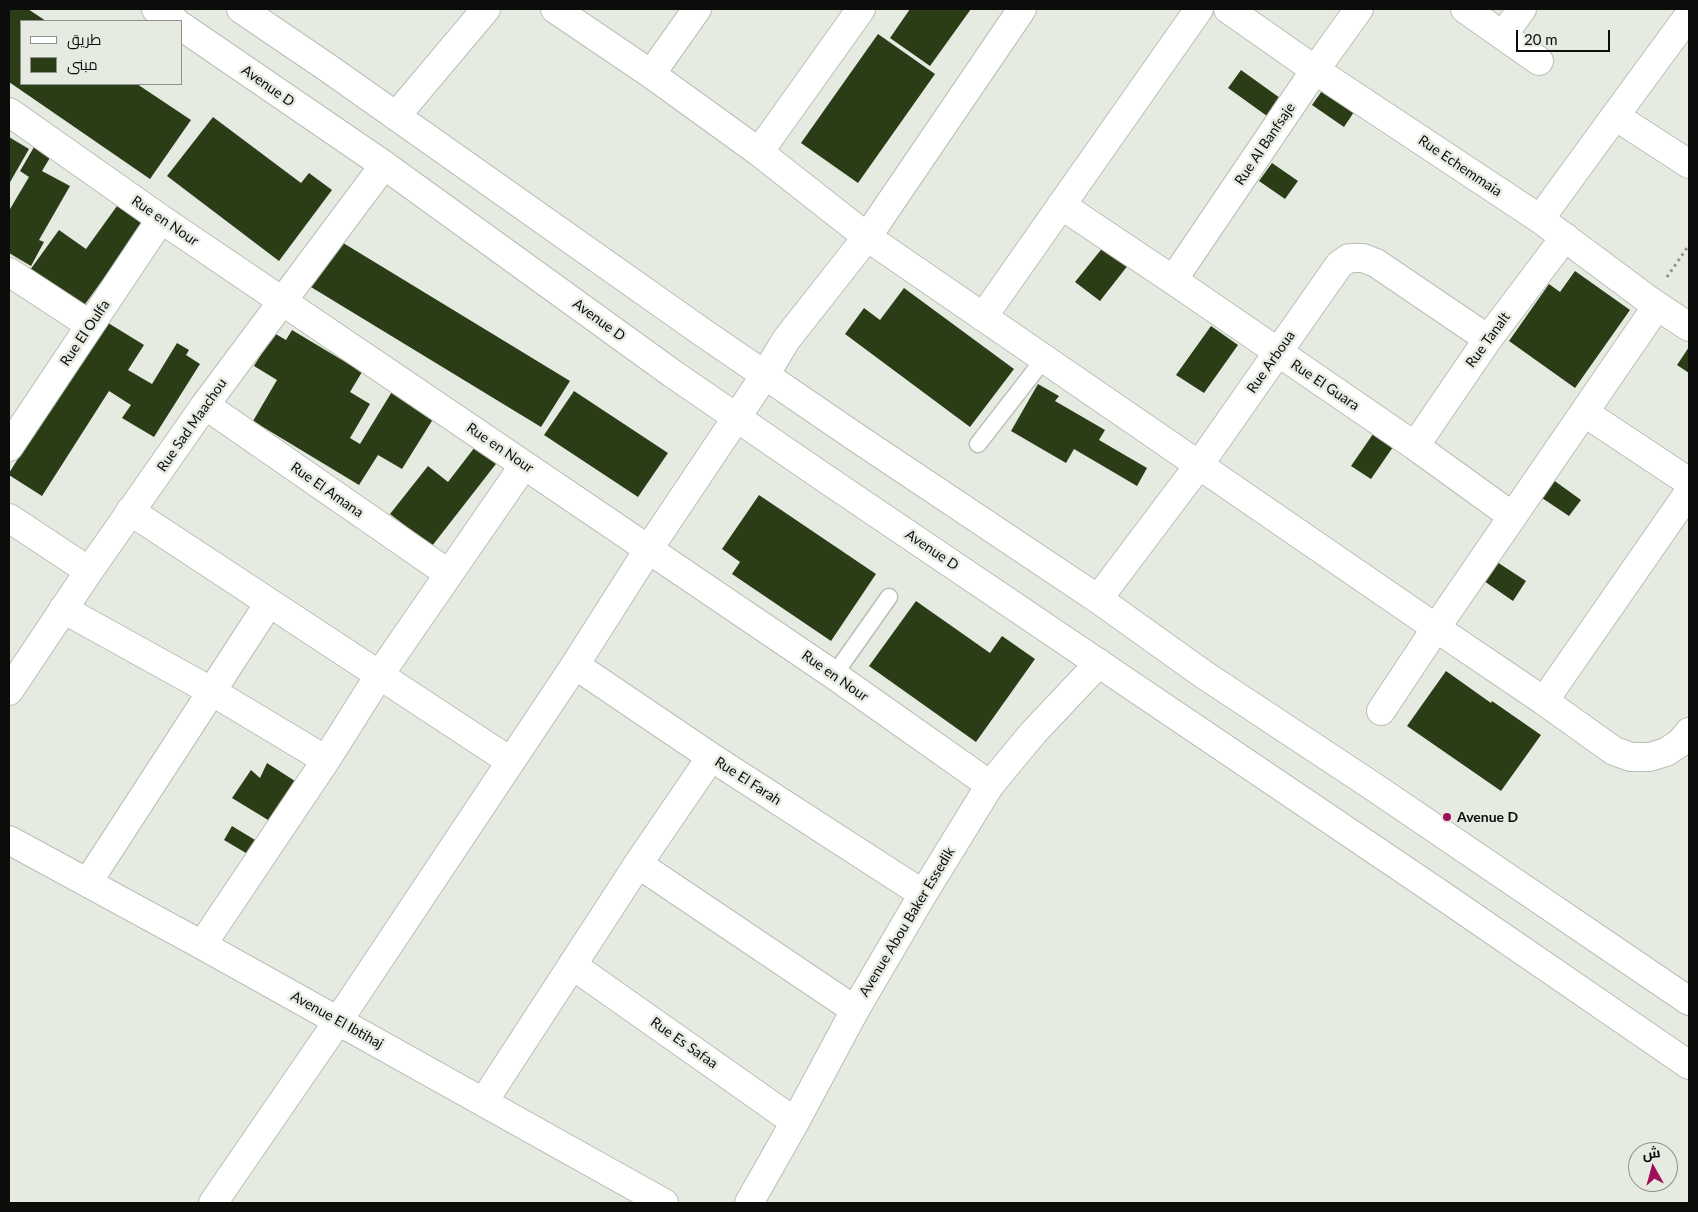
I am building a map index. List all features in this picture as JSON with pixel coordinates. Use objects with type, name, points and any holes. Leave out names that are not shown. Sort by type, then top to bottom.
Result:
[{"type":"street","points":[[156,9],[173,20]]},
{"type":"street","points":[[241,9],[765,375],[1098,599],[1203,674],[1689,1001]]},
{"type":"street","points":[[396,116],[486,9]]},
{"type":"street","points":[[555,9],[651,74],[759,152],[867,237],[1544,701],[1614,751],[1631,757],[1650,757],[1666,752],[1685,738]]},
{"type":"street","points":[[651,74],[697,9]]},
{"type":"street","points":[[759,152],[861,9]]},
{"type":"street","points":[[213,1203],[338,1021],[575,665],[786,340],[867,237],[1022,9]]},
{"type":"street","points":[[983,317],[1199,9]]},
{"type":"street","name":"Rue Echemmaia","points":[[1228,9],[1315,70],[1540,219],[1689,328]]},
{"type":"street","name":"Rue Al Banfsaje","points":[[1173,280],[1315,70],[1359,9]]},
{"type":"street","points":[[1465,9],[1539,61]]},
{"type":"street","points":[[1503,35],[1522,9]]},
{"type":"street","points":[[1540,219],[1689,14]]},
{"type":"street","name":"Avenue D","points":[[182,27],[384,165],[673,374],[1689,1065]]},
{"type":"street","name":"Rue en Nour","points":[[9,112],[161,219],[834,675],[990,785]]},
{"type":"street","points":[[1615,116],[1689,164]]},
{"type":"street","name":"Rue Sad Maachou","points":[[12,681],[206,405],[282,300],[384,165]]},
{"type":"street","name":"Rue El Guara","points":[[1060,205],[1415,446],[1512,516]]},
{"type":"street","name":"Rue El Oulfa","points":[[12,436],[161,219]]},
{"type":"street","name":"Rue Tanalt","points":[[1415,446],[1488,340],[1564,238]]},
{"type":"street","name":"Rue Arboua","points":[[1098,599],[1199,465],[1339,265],[1349,258],[1363,258],[1376,263],[1488,340]]},
{"type":"street","points":[[9,272],[90,325]]},
{"type":"street","points":[[1381,711],[1512,516],[1585,413],[1654,304]]},
{"type":"street","name":"Rue El Amana","points":[[206,405],[449,574]]},
{"type":"street","points":[[1585,413],[1689,482]]},
{"type":"street","points":[[202,944],[326,760],[380,674],[524,465]]},
{"type":"street","points":[[1544,701],[1689,492]]},
{"type":"street","points":[[130,511],[510,761]]},
{"type":"street","points":[[9,518],[89,571]]},
{"type":"street","points":[[88,882],[269,603]]},
{"type":"street","points":[[63,608],[211,691],[326,760]]},
{"type":"street","name":"Avenue Abou Baker Essedik","points":[[749,1203],[855,1010],[990,785],[1033,732],[1099,663]]},
{"type":"street","name":"Rue El Farah","points":[[575,665],[712,757],[923,894]]},
{"type":"street","points":[[484,1102],[638,864],[712,757]]},
{"type":"street","name":"Avenue El Ibtihaj","points":[[9,840],[202,944],[664,1203]]},
{"type":"street","points":[[638,864],[855,1010]]},
{"type":"street","name":"Rue Es Safaa","points":[[572,965],[795,1122]]},
{"type":"lane","points":[[978,444],[1044,359]]},
{"type":"lane","points":[[834,675],[889,597]]},
{"type":"path","points":[[1654,304],[1689,245]]},
{"type":"building","points":[[9,9],[28,9],[44,20],[20,20],[20,85],[138,85],[191,120],[150,179],[9,82]]},
{"type":"building","points":[[910,9],[971,9],[930,66],[890,38]]},
{"type":"building","points":[[878,34],[935,74],[858,183],[801,143]]},
{"type":"building","points":[[1241,70],[1280,98],[1267,116],[1228,88]]},
{"type":"building","points":[[1324,88],[1356,109],[1344,127],[1312,105]]},
{"type":"building","points":[[213,117],[301,183],[309,173],[332,190],[279,261],[167,176]]},
{"type":"building","points":[[9,137],[29,149],[9,184]]},
{"type":"building","points":[[34,147],[51,156],[42,171],[70,186],[39,240],[44,242],[31,266],[9,253],[9,208],[29,177],[20,171]]},
{"type":"building","points":[[1272,163],[1298,181],[1285,199],[1259,181]]},
{"type":"building","points":[[117,206],[143,224],[83,307],[30,270],[59,230],[86,249]]},
{"type":"building","points":[[335,238],[570,381],[541,427],[306,284]]},
{"type":"building","points":[[1104,246],[1129,264],[1100,301],[1075,282]]},
{"type":"building","points":[[1575,271],[1630,310],[1575,388],[1509,341],[1549,284],[1560,292]]},
{"type":"building","points":[[904,288],[1014,369],[970,427],[845,334],[864,308],[880,320]]},
{"type":"building","points":[[105,321],[144,345],[128,370],[152,384],[177,343],[189,350],[186,355],[200,364],[154,437],[122,418],[131,405],[109,391],[42,496],[9,475],[9,473]]},
{"type":"building","points":[[1211,326],[1238,345],[1204,393],[1176,375]]},
{"type":"building","points":[[292,330],[362,372],[350,392],[370,404],[350,438],[360,444],[393,390],[435,416],[402,469],[378,455],[359,485],[253,421],[277,380],[254,366],[274,333],[286,340]]},
{"type":"building","points":[[1689,347],[1689,373],[1677,365]]},
{"type":"building","points":[[1038,384],[1059,396],[1055,401],[1105,430],[1099,440],[1147,468],[1137,486],[1074,449],[1066,463],[1011,431]]},
{"type":"building","points":[[574,391],[668,453],[638,497],[544,435]]},
{"type":"building","points":[[1373,434],[1393,447],[1371,479],[1351,466]]},
{"type":"building","points":[[478,443],[499,460],[432,546],[390,514],[428,466],[448,482]]},
{"type":"building","points":[[1552,479],[1581,500],[1569,516],[1539,496]]},
{"type":"building","points":[[759,495],[876,574],[831,641],[732,574],[740,562],[722,549]]},
{"type":"building","points":[[1497,562],[1526,581],[1513,601],[1484,581]]},
{"type":"building","points":[[916,601],[990,653],[1002,636],[1035,659],[976,742],[869,666]]},
{"type":"building","points":[[1446,671],[1541,735],[1501,791],[1407,726]]},
{"type":"building","points":[[267,763],[298,783],[273,823],[232,798],[251,770],[260,778]]},
{"type":"building","points":[[232,826],[260,843],[251,856],[224,840]]},
{"type":"place","name":"Avenue D","points":[[1447,817]]}]
